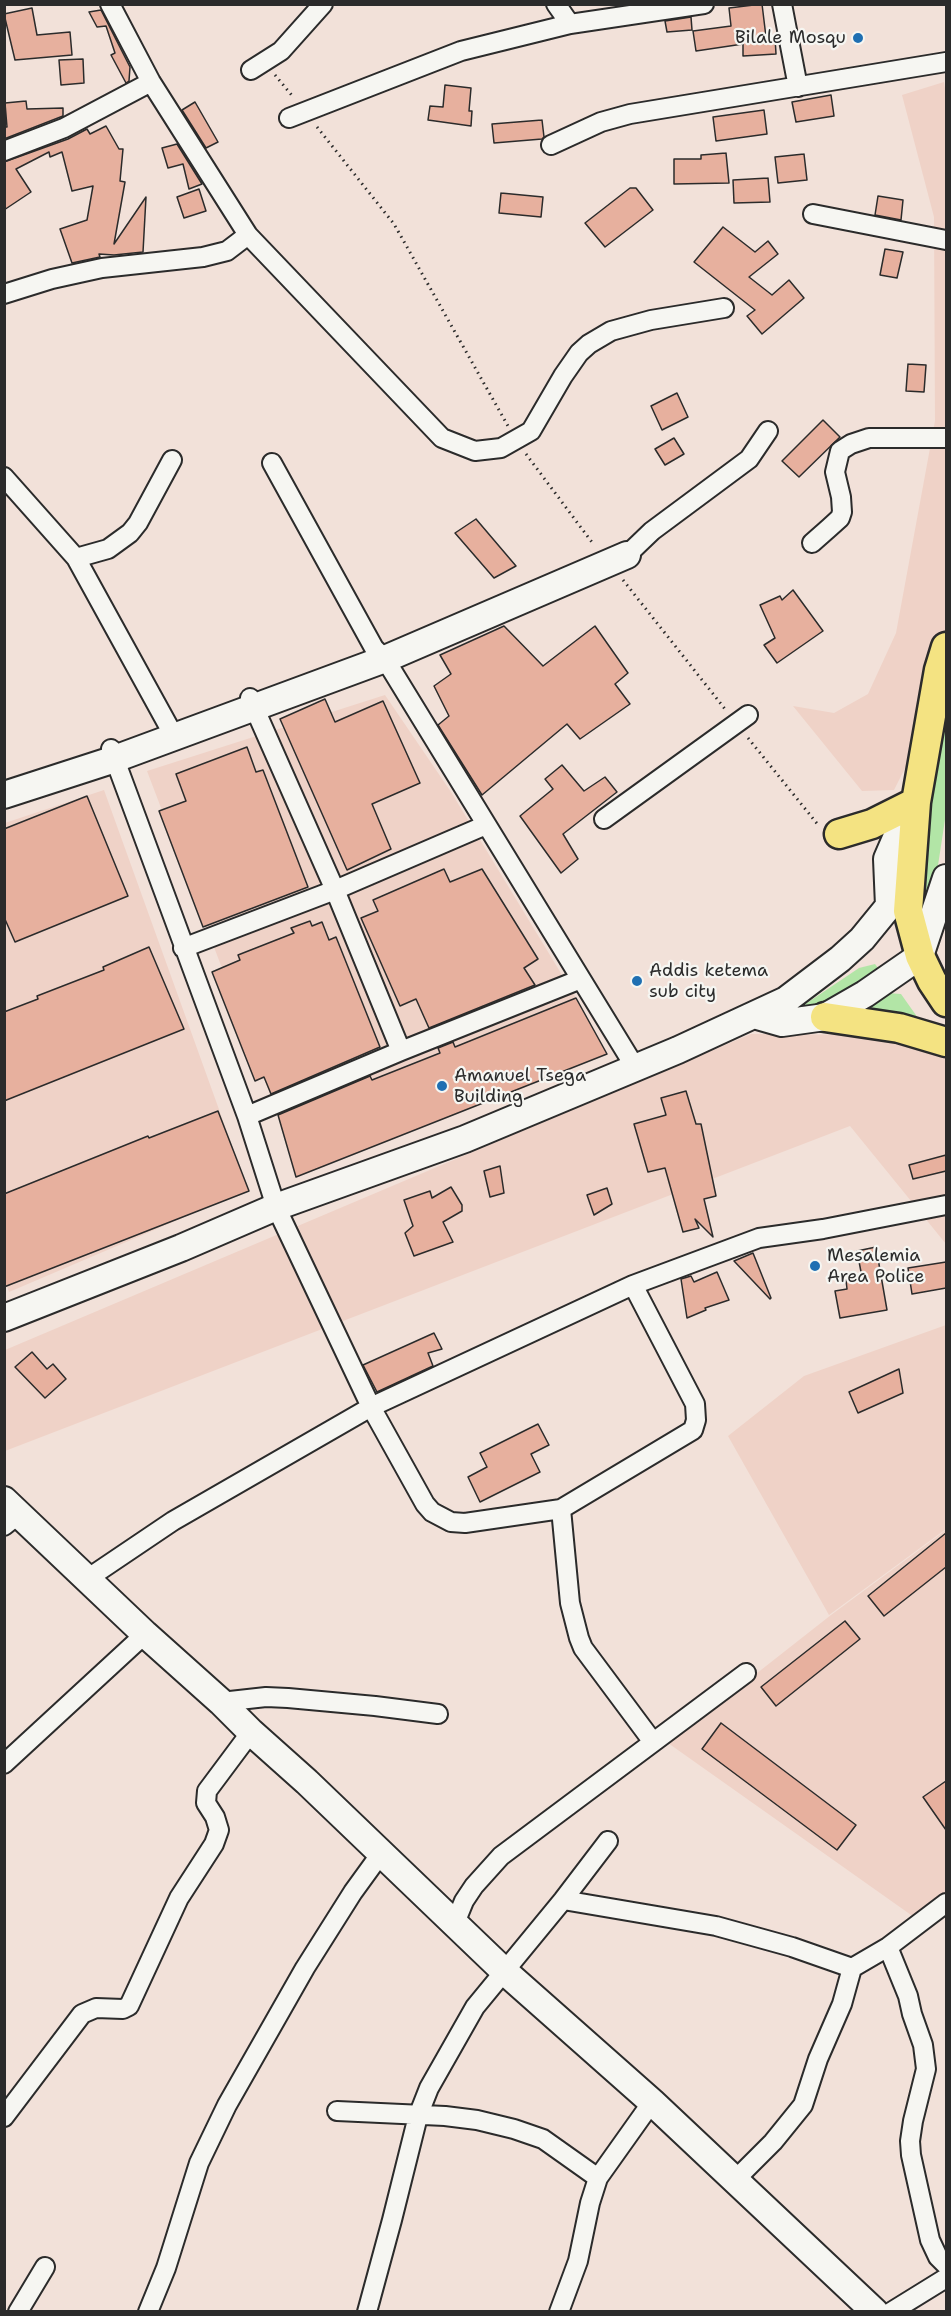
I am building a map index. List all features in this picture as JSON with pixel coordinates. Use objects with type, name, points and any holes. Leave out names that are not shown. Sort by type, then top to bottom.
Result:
[{"type":"main road","points":[[4,795],[380,653],[614,554]]},
{"type":"main road","points":[[946,647],[939,670],[916,807],[908,910],[920,956],[932,981],[946,1002]]},
{"type":"main road","points":[[4,785],[112,754],[169,727],[252,702]]},
{"type":"main road","points":[[839,834],[916,807]]},
{"type":"main road","points":[[4,1318],[181,1248],[276,1207],[465,1139],[786,1000],[840,959],[862,939],[889,906],[887,859],[900,829],[916,807]]},
{"type":"main road","points":[[825,1017],[865,994],[920,956],[946,878]]},
{"type":"main road","points":[[920,956],[946,982]]},
{"type":"main road","points":[[754,1015],[782,1023],[825,1017],[899,1028],[946,1042]]},
{"type":"main road","points":[[9,1514],[87,1579],[221,1702],[250,1732],[382,1852],[504,1971],[652,2102],[875,2312]]},
{"type":"street","points":[[110,4],[151,82],[248,235],[442,438],[476,451],[501,448],[531,431],[563,376],[588,344],[611,331],[651,320],[724,308]]},
{"type":"street","points":[[257,65],[281,51],[323,4]]},
{"type":"street","points":[[556,4],[570,24]]},
{"type":"street","points":[[297,115],[461,51],[570,24],[704,4]]},
{"type":"street","points":[[782,4],[798,87]]},
{"type":"street","points":[[551,145],[577,131],[630,114],[946,62]]},
{"type":"street","points":[[4,151],[64,128],[151,82]]},
{"type":"street","points":[[813,214],[946,240]]},
{"type":"street","points":[[4,294],[52,279],[102,268],[203,257],[227,251],[248,235]]},
{"type":"street","points":[[614,554],[652,531],[749,459],[768,431]]},
{"type":"street","points":[[812,543],[840,518],[842,512],[835,472],[840,452],[851,444],[869,438],[946,438]]},
{"type":"street","points":[[76,558],[108,549],[130,533],[172,460]]},
{"type":"street","points":[[272,463],[380,653],[635,1067]]},
{"type":"street","points":[[4,477],[76,558],[169,727]]},
{"type":"street","points":[[252,702],[335,890],[401,1051]]},
{"type":"street","points":[[604,819],[742,719]]},
{"type":"street","points":[[112,754],[247,1116],[276,1207],[371,1407],[425,1504],[440,1518],[465,1523],[561,1509],[693,1430],[696,1420],[694,1404],[633,1285]]},
{"type":"street","points":[[183,948],[335,890],[486,825]]},
{"type":"street","points":[[247,1116],[581,979]]},
{"type":"street","points":[[87,1579],[173,1521],[371,1407],[633,1285],[759,1238],[823,1229],[946,1205]]},
{"type":"street","points":[[561,1509],[570,1603],[579,1638],[583,1648],[653,1742]]},
{"type":"street","points":[[4,1764],[145,1634]]},
{"type":"street","points":[[455,1923],[464,1901],[474,1886],[501,1856],[746,1673]]},
{"type":"street","points":[[221,1702],[266,1697],[288,1698],[438,1714]]},
{"type":"street","points":[[4,2116],[82,2014],[96,2008],[123,2009],[129,2006],[179,1898],[214,1844],[219,1830],[215,1817],[206,1803],[207,1791],[250,1732]]},
{"type":"street","points":[[367,2312],[418,2116],[429,2088],[475,2007],[608,1841]]},
{"type":"street","points":[[148,2312],[166,2268],[199,2163],[227,2105],[305,1968],[382,1852]]},
{"type":"street","points":[[563,1900],[716,1926],[792,1947],[852,1968]]},
{"type":"street","points":[[735,2180],[773,2142],[803,2105],[818,2059],[842,2004],[852,1968],[888,1947],[946,1903]]},
{"type":"street","points":[[888,1947],[908,1996],[923,2045],[926,2069],[913,2121],[910,2141],[911,2155],[930,2240],[938,2257],[946,2265]]},
{"type":"street","points":[[560,2311],[578,2261],[590,2203],[598,2178],[652,2102]]},
{"type":"street","points":[[337,2111],[477,2120],[543,2139],[598,2178]]},
{"type":"street","points":[[18,2312],[45,2267]]},
{"type":"street","points":[[891,2312],[946,2278]]},
{"type":"path","points":[[257,65],[297,115],[394,224],[516,440],[614,554],[742,719],[814,820],[826,833],[839,834]]},
{"type":"shaded area","points":[[944,82],[946,94],[946,641],[940,699],[894,790],[862,791],[793,706],[834,713],[868,694],[896,633],[935,421],[934,217],[902,95]]},
{"type":"shaded area","points":[[385,695],[451,792],[576,998],[279,1118],[147,771]]},
{"type":"shaded area","points":[[104,790],[248,1190],[9,1292],[5,1280],[5,823]]},
{"type":"shaded area","points":[[751,1034],[879,1035],[946,1051],[946,1244],[850,1126],[5,1451],[5,1350]]},
{"type":"shaded area","points":[[946,1325],[946,1529],[829,1615],[728,1436],[804,1376]]},
{"type":"shaded area","points":[[946,1530],[946,1899],[921,1922],[668,1743],[831,1615]]},
{"type":"green space","points":[[946,724],[946,813],[935,885],[931,897],[923,905],[912,903],[929,796]]},
{"type":"green space","points":[[875,964],[881,972],[861,992],[789,1015],[859,968]]},
{"type":"green space","points":[[887,993],[901,994],[930,1035],[872,1025],[863,1006]]},
{"type":"building","points":[[762,4],[766,37],[775,37],[776,54],[743,56],[743,44],[696,51],[693,31],[731,26],[729,8]]},
{"type":"building","points":[[32,8],[37,35],[70,32],[72,55],[15,60],[4,14]]},
{"type":"building","points":[[101,10],[130,67],[129,81],[126,83],[111,55],[115,53],[106,26],[97,27],[89,12]]},
{"type":"building","points":[[691,17],[692,30],[667,32],[665,21]]},
{"type":"building","points":[[83,59],[84,83],[61,85],[59,60]]},
{"type":"building","points":[[445,85],[471,88],[469,111],[472,111],[471,126],[428,120],[430,106],[443,107]]},
{"type":"building","points":[[831,95],[834,116],[796,122],[792,102]]},
{"type":"building","points":[[26,101],[27,109],[63,108],[63,116],[4,139],[4,127],[7,127],[5,103]]},
{"type":"building","points":[[195,102],[218,142],[206,148],[182,110]]},
{"type":"building","points":[[764,110],[767,134],[716,141],[713,117]]},
{"type":"building","points":[[542,120],[544,137],[542,139],[494,143],[492,124]]},
{"type":"building","points":[[106,126],[119,149],[123,149],[120,181],[125,182],[114,244],[146,197],[143,252],[99,254],[100,257],[72,263],[60,229],[87,220],[93,186],[72,191],[62,152],[50,157],[49,152],[16,169],[31,192],[4,210],[4,162],[68,139],[87,129],[90,134]]},
{"type":"building","points":[[177,144],[202,184],[189,189],[183,164],[168,168],[162,148]]},
{"type":"building","points":[[726,153],[729,183],[674,184],[674,159],[701,159],[701,155]]},
{"type":"building","points":[[804,154],[807,180],[778,183],[775,157]]},
{"type":"building","points":[[768,178],[770,202],[734,203],[733,180]]},
{"type":"building","points":[[630,188],[636,188],[653,210],[605,247],[585,223]]},
{"type":"building","points":[[199,189],[206,211],[184,218],[177,197]]},
{"type":"building","points":[[501,193],[543,197],[541,217],[499,213]]},
{"type":"building","points":[[878,196],[903,200],[901,220],[875,215]]},
{"type":"building","points":[[723,227],[755,252],[768,241],[778,254],[749,277],[772,295],[789,280],[804,298],[762,334],[747,316],[755,310],[694,262]]},
{"type":"building","points":[[885,249],[903,252],[897,278],[880,275]]},
{"type":"building","points":[[908,364],[926,365],[924,392],[906,391]]},
{"type":"building","points":[[677,393],[688,417],[662,430],[651,406]]},
{"type":"building","points":[[823,420],[840,437],[799,477],[782,461]]},
{"type":"building","points":[[674,438],[684,454],[665,465],[655,449]]},
{"type":"building","points":[[476,519],[516,566],[494,578],[455,533]]},
{"type":"building","points":[[793,590],[823,631],[777,663],[764,645],[775,638],[760,605],[780,596],[782,600]]},
{"type":"building","points":[[504,626],[543,666],[595,626],[628,673],[615,684],[630,704],[580,739],[567,724],[482,795],[438,725],[449,716],[434,686],[451,674],[440,655]]},
{"type":"building","points":[[325,699],[335,722],[383,701],[420,783],[372,804],[391,849],[347,870],[280,719]]},
{"type":"building","points":[[247,747],[256,772],[263,770],[308,887],[203,927],[159,811],[186,801],[176,774]]},
{"type":"building","points":[[562,765],[584,791],[605,777],[617,792],[563,834],[578,859],[561,873],[520,816],[553,789],[545,779]]},
{"type":"building","points":[[87,796],[128,896],[15,942],[4,917],[4,829]]},
{"type":"building","points":[[444,869],[450,882],[482,869],[538,959],[524,968],[535,985],[429,1028],[416,999],[400,1006],[361,918],[378,911],[373,900]]},
{"type":"building","points":[[310,921],[312,926],[322,922],[329,940],[336,937],[380,1047],[271,1094],[264,1077],[255,1081],[212,972],[240,960],[238,955],[294,933],[291,928]]},
{"type":"building","points":[[149,947],[184,1029],[4,1101],[4,1012],[38,999],[37,996],[104,970],[103,967]]},
{"type":"building","name":"Amanuel Tsega Building","points":[[576,998],[607,1054],[296,1177],[278,1115],[370,1076],[372,1080],[440,1053],[438,1048],[453,1042],[455,1047]]},
{"type":"building","points":[[686,1091],[696,1124],[701,1124],[716,1196],[704,1199],[713,1237],[695,1219],[699,1228],[683,1232],[665,1168],[648,1172],[634,1124],[666,1115],[661,1098]]},
{"type":"building","points":[[218,1111],[249,1191],[4,1287],[4,1194],[148,1136],[149,1138]]},
{"type":"building","points":[[946,1155],[946,1171],[913,1179],[909,1165]]},
{"type":"building","points":[[500,1166],[504,1193],[490,1197],[484,1171]]},
{"type":"building","points":[[451,1187],[462,1205],[462,1211],[443,1222],[453,1242],[414,1256],[405,1233],[413,1226],[404,1200],[430,1191],[432,1198]]},
{"type":"building","points":[[607,1188],[612,1204],[594,1215],[587,1195]]},
{"type":"building","points":[[876,1247],[887,1310],[840,1318],[835,1291],[847,1289],[846,1280],[862,1277],[857,1251]]},
{"type":"building","points":[[753,1253],[771,1298],[770,1299],[734,1261]]},
{"type":"building","points":[[946,1262],[946,1288],[912,1294],[908,1268]]},
{"type":"building","points":[[717,1272],[729,1300],[705,1308],[706,1310],[687,1318],[681,1279],[691,1276],[694,1282]]},
{"type":"building","points":[[434,1333],[442,1349],[428,1353],[433,1366],[377,1392],[363,1365]]},
{"type":"building","points":[[32,1352],[47,1369],[53,1364],[66,1379],[45,1398],[15,1367]]},
{"type":"building","points":[[899,1369],[903,1393],[858,1413],[849,1392]]},
{"type":"building","points":[[538,1424],[549,1445],[531,1454],[540,1472],[480,1502],[468,1477],[487,1467],[480,1453]]},
{"type":"building","points":[[946,1533],[946,1567],[884,1616],[868,1596]]},
{"type":"building","points":[[845,1621],[860,1639],[776,1706],[761,1687]]},
{"type":"building","points":[[721,1723],[856,1825],[837,1850],[702,1749]]},
{"type":"building","points":[[946,1781],[946,1830],[923,1797]]},
{"type":"place","name":"Bilale Mosqu","points":[[858,38]]},
{"type":"place","name":"Addis ketema sub city","points":[[637,981]]},
{"type":"place","name":"Amanuel Tsega Building","points":[[442,1086]]},
{"type":"place","name":"Mesalemia Area Police","points":[[815,1266]]}]
